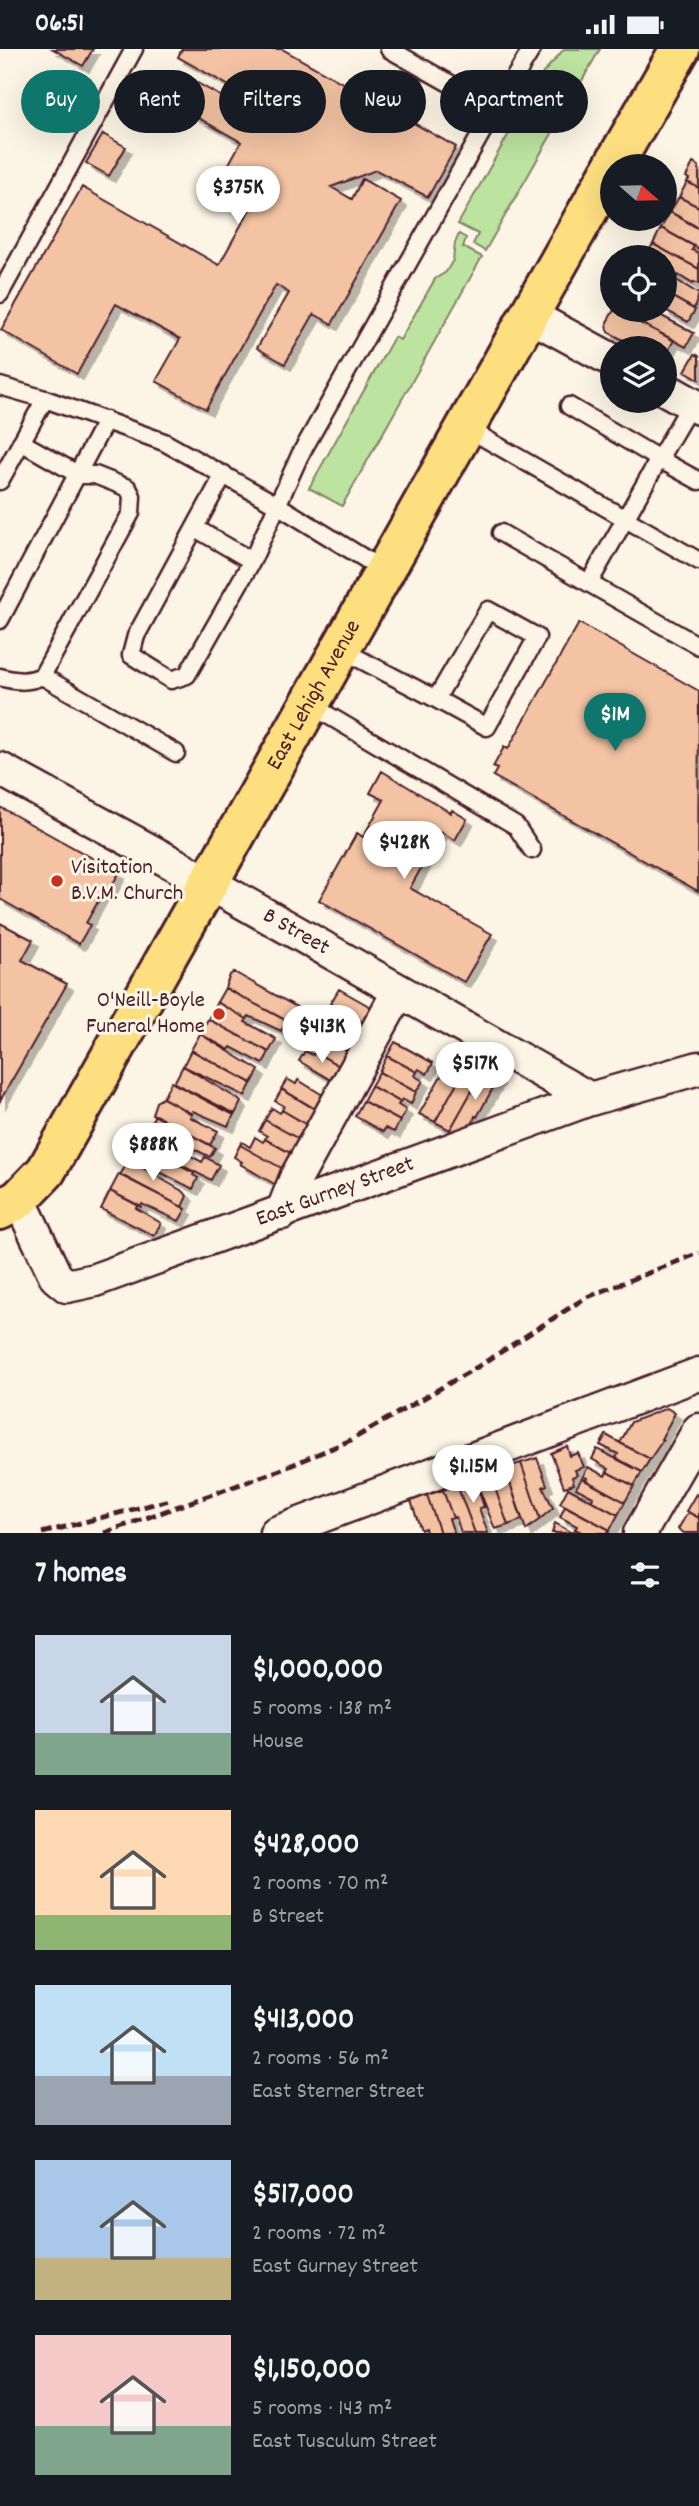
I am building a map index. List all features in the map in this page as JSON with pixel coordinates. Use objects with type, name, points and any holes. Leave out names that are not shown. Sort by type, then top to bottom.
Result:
[{"type":"main road","name":"East Lehigh Avenue","points":[[620,154],[680,49]]},
{"type":"main road","name":"East Lehigh Avenue","points":[[9,1205],[46,1171],[600,190]]},
{"type":"street","points":[[529,315],[600,354]]},
{"type":"street","name":"B Street","points":[[0,769],[209,883],[590,1099]]},
{"type":"street","points":[[282,1213],[296,1178],[398,992]]},
{"type":"street","name":"East Gurney Street","points":[[9,1205],[56,1277],[67,1286],[95,1280],[590,1099],[699,1068]]},
{"type":"street","points":[[276,1533],[699,1374]]},
{"type":"street","points":[[640,1533],[698,1435]]},
{"type":"lane","points":[[0,294],[134,49]]},
{"type":"lane","points":[[389,49],[440,78]]},
{"type":"lane","points":[[519,70],[532,49]]},
{"type":"lane","points":[[224,474],[136,636],[131,655],[171,680],[187,675],[252,561],[300,455],[481,133]]},
{"type":"lane","points":[[0,386],[45,399],[164,442],[279,506],[385,571]]},
{"type":"lane","points":[[0,481],[45,399]]},
{"type":"lane","points":[[589,583],[659,459],[685,401]]},
{"type":"lane","points":[[569,406],[699,481]]},
{"type":"lane","points":[[0,621],[106,420]]},
{"type":"lane","points":[[465,427],[699,561]]},
{"type":"lane","points":[[0,677],[31,681],[42,676],[131,513],[132,496],[128,488],[95,475],[79,475],[21,442]]},
{"type":"lane","points":[[195,528],[252,561]]},
{"type":"lane","points":[[501,533],[699,646]]},
{"type":"lane","points":[[342,649],[487,727],[537,637],[488,610],[436,699]]},
{"type":"lane","points":[[42,676],[176,753]]},
{"type":"lane","points":[[309,705],[516,827],[532,850]]},
{"type":"green space","points":[[564,49],[600,49],[588,70],[546,70]]},
{"type":"green space","points":[[509,133],[552,133],[485,251],[473,244],[478,234],[458,224]]},
{"type":"green space","points":[[459,234],[466,238],[463,247],[482,257],[342,506],[309,488],[394,337],[400,340],[435,279],[446,272],[453,260]]},
{"type":"building","points":[[53,49],[93,49],[83,66]]},
{"type":"building","points":[[182,49],[282,49],[319,70],[219,70],[219,80],[178,57]]},
{"type":"building","points":[[326,74],[340,82],[340,133],[426,133],[426,130],[456,147],[428,197],[376,170],[331,187],[352,199],[362,179],[401,201],[332,324],[314,314],[285,364],[257,348],[289,293],[276,285],[206,409],[156,381],[180,339],[116,304],[77,374],[1,330],[82,187],[219,265],[255,200],[220,180],[241,142],[225,133],[326,133]]},
{"type":"building","points":[[205,87],[219,95],[219,130],[205,122]]},
{"type":"building","points":[[103,134],[126,147],[109,176],[86,163]]},
{"type":"building","points":[[693,163],[699,166],[699,188],[687,182],[689,179],[686,177]]},
{"type":"building","points":[[687,182],[699,188],[699,207],[679,197]]},
{"type":"building","points":[[679,197],[699,207],[699,228],[677,216]]},
{"type":"building","points":[[677,216],[699,229],[699,249],[666,231],[677,231]]},
{"type":"building","points":[[660,231],[666,231],[694,246],[692,250],[699,253],[699,269],[677,257],[677,245],[653,244]]},
{"type":"building","points":[[677,257],[699,269],[699,284],[693,284],[678,275],[677,277]]},
{"type":"building","points":[[677,280],[699,294],[694,309],[677,300]]},
{"type":"building","points":[[677,300],[695,310],[688,322],[677,316]]},
{"type":"building","points":[[607,322],[638,322],[666,336],[616,336],[608,332]]},
{"type":"building","points":[[639,322],[673,322],[694,333],[686,347],[677,342],[677,336],[665,336]]},
{"type":"building","points":[[695,354],[699,356],[699,379],[685,371]]},
{"type":"building","points":[[579,623],[699,691],[698,891],[493,776],[497,769],[493,767],[504,747],[508,749]]},
{"type":"building","points":[[382,771],[451,813],[452,810],[467,819],[455,840],[441,832],[410,888],[492,934],[464,982],[319,900],[357,833],[363,837],[384,800],[370,793]]},
{"type":"building","name":"Visitation B.V.M. Church","points":[[0,807],[119,873],[109,891],[105,889],[86,923],[90,925],[79,944],[0,899]]},
{"type":"building","points":[[0,923],[33,940],[22,960],[67,984],[0,1101]]},
{"type":"building","points":[[234,972],[300,1009],[293,1022],[225,988]]},
{"type":"building","points":[[225,988],[287,1021],[281,1031],[249,1016],[247,1019],[217,1002]]},
{"type":"building","points":[[339,989],[376,1010],[367,1025],[330,1004]]},
{"type":"building","points":[[217,1002],[276,1039],[269,1052],[208,1019]]},
{"type":"building","points":[[208,1019],[269,1052],[263,1064],[200,1034]]},
{"type":"building","points":[[321,1021],[330,1026],[331,1022],[359,1038],[351,1053],[315,1033]]},
{"type":"building","points":[[315,1033],[351,1053],[343,1068],[315,1052],[317,1048],[308,1043]]},
{"type":"building","points":[[200,1034],[259,1070],[252,1083],[191,1050]]},
{"type":"building","points":[[395,1042],[433,1063],[427,1074],[419,1069],[417,1072],[387,1056]]},
{"type":"building","points":[[191,1050],[248,1081],[251,1084],[245,1096],[183,1066]]},
{"type":"building","points":[[305,1051],[313,1055],[315,1052],[343,1068],[334,1082],[299,1061]]},
{"type":"building","points":[[453,1055],[468,1063],[435,1122],[419,1114]]},
{"type":"building","points":[[387,1056],[417,1072],[415,1076],[423,1081],[416,1092],[379,1072]]},
{"type":"building","points":[[468,1063],[483,1071],[450,1130],[435,1122]]},
{"type":"building","points":[[183,1066],[238,1099],[241,1102],[235,1114],[174,1083]]},
{"type":"building","points":[[483,1071],[498,1079],[472,1125],[453,1132],[450,1130]]},
{"type":"building","points":[[379,1072],[416,1092],[411,1104],[402,1099],[400,1102],[371,1086]]},
{"type":"building","points":[[287,1079],[296,1084],[298,1080],[326,1097],[318,1111],[281,1089]]},
{"type":"building","points":[[171,1082],[234,1115],[228,1126],[193,1111],[192,1114],[163,1098]]},
{"type":"building","points":[[371,1086],[400,1102],[398,1105],[406,1110],[400,1121],[363,1101]]},
{"type":"building","points":[[282,1089],[322,1113],[313,1128],[282,1110],[284,1106],[275,1101]]},
{"type":"building","points":[[163,1098],[192,1114],[190,1117],[218,1131],[210,1145],[152,1114],[156,1102]]},
{"type":"building","points":[[363,1101],[400,1121],[394,1132],[385,1128],[383,1132],[355,1116]]},
{"type":"building","points":[[272,1108],[280,1113],[282,1110],[310,1127],[302,1141],[265,1120]]},
{"type":"building","points":[[155,1115],[215,1148],[210,1157],[147,1129]]},
{"type":"building","points":[[265,1120],[304,1142],[294,1155],[265,1139],[267,1136],[259,1131]]},
{"type":"building","points":[[146,1128],[202,1162],[205,1157],[219,1165],[211,1180],[138,1144]]},
{"type":"building","points":[[255,1137],[263,1142],[265,1139],[294,1155],[285,1170],[240,1145],[242,1142],[250,1147]]},
{"type":"building","points":[[137,1144],[194,1173],[198,1178],[193,1189],[129,1160]]},
{"type":"building","points":[[240,1145],[285,1170],[276,1185],[240,1164],[242,1162],[234,1157]]},
{"type":"building","points":[[129,1160],[184,1192],[187,1196],[182,1207],[120,1175]]},
{"type":"building","points":[[119,1174],[186,1209],[179,1221],[142,1204],[141,1207],[110,1191]]},
{"type":"building","points":[[110,1191],[138,1205],[136,1208],[161,1223],[154,1236],[101,1209]]},
{"type":"building","points":[[667,1408],[675,1413],[661,1439],[663,1440],[650,1459],[620,1443],[631,1422]]},
{"type":"building","points":[[606,1435],[650,1459],[642,1472],[616,1458],[618,1454],[600,1445]]},
{"type":"building","points":[[567,1446],[570,1456],[578,1453],[584,1467],[575,1470],[577,1475],[572,1477],[574,1484],[564,1487],[551,1453]]},
{"type":"building","points":[[597,1449],[642,1472],[634,1486],[607,1472],[609,1469],[592,1459]]},
{"type":"building","points":[[537,1458],[547,1485],[543,1487],[553,1508],[540,1519],[521,1463]]},
{"type":"building","points":[[521,1463],[540,1519],[526,1530],[505,1468]]},
{"type":"building","points":[[588,1467],[605,1476],[607,1472],[634,1486],[625,1502],[586,1481],[587,1478],[583,1476]]},
{"type":"building","points":[[505,1468],[522,1520],[508,1525],[490,1474]]},
{"type":"building","points":[[490,1474],[508,1525],[495,1529],[475,1479]]},
{"type":"building","points":[[582,1478],[625,1502],[618,1515],[592,1501],[593,1497],[576,1488]]},
{"type":"building","points":[[475,1479],[484,1507],[479,1508],[488,1533],[475,1533],[457,1485]]},
{"type":"building","points":[[457,1485],[475,1533],[461,1533],[456,1517],[453,1518],[443,1490]]},
{"type":"building","points":[[568,1488],[618,1515],[610,1530],[560,1503]]},
{"type":"building","points":[[443,1490],[453,1518],[449,1519],[454,1533],[440,1533],[427,1495]]},
{"type":"building","points":[[696,1494],[699,1496],[699,1518],[686,1511]]},
{"type":"building","points":[[427,1495],[440,1533],[426,1533],[425,1528],[421,1530],[411,1501]]},
{"type":"building","points":[[565,1506],[610,1530],[608,1533],[583,1533],[575,1529],[577,1526],[560,1517]]},
{"type":"building","points":[[688,1512],[699,1518],[699,1533],[684,1533],[678,1529]]},
{"type":"building","points":[[555,1523],[573,1533],[552,1533]]},
{"type":"railway","points":[[104,1533],[280,1470],[351,1440],[479,1366],[585,1298],[699,1253]]},
{"type":"railway","points":[[42,1533],[169,1500]]},
{"type":"place","name":"Visitation B.V.M. Church","points":[[57,881]]},
{"type":"place","name":"O'Neill-Boyle Funeral Home","points":[[219,1014]]}]
